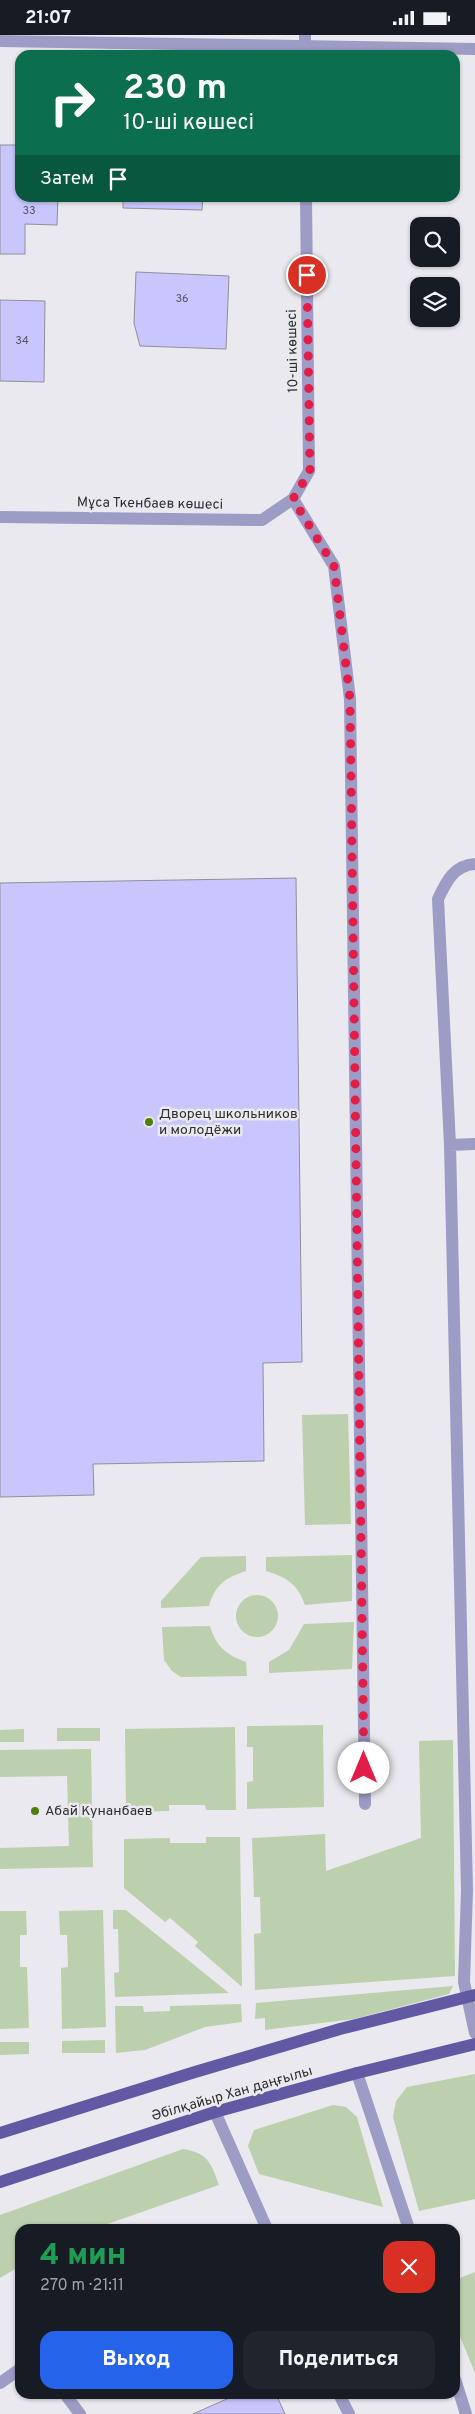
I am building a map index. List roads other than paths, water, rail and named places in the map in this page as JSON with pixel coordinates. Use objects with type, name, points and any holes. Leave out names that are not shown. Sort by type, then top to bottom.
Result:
[{"type":"main road","points":[[0,2133],[322,2034],[471,1996]]},
{"type":"main road","name":"Әбілқайыр Хан даңғылы","points":[[0,2183],[214,2113],[357,2073],[475,2044]]},
{"type":"street","points":[[0,41],[475,49]]},
{"type":"street","name":"10-ші көшесі","points":[[293,499],[310,471],[306,202]]},
{"type":"street","points":[[293,499],[334,566],[350,699],[365,1805]]},
{"type":"street","name":"Мұса Ткенбаев көшесі","points":[[0,517],[262,520],[293,499]]},
{"type":"street","points":[[475,864],[468,864],[450,875],[438,899],[450,1145],[468,1890],[464,1982],[471,1996],[475,2033]]},
{"type":"street","points":[[450,1145],[475,1144]]},
{"type":"street","points":[[357,2073],[406,2224]]},
{"type":"street","points":[[214,2113],[265,2224]]},
{"type":"street","points":[[0,2383],[15,2372]]},
{"type":"street","points":[[460,2395],[466,2414]]},
{"type":"street","points":[[69,2399],[80,2414]]},
{"type":"street","points":[[342,2399],[349,2414]]},
{"type":"place","name":"Дворец школьников и молодёжи","points":[[149,1122]]},
{"type":"place","name":"Абай Кунанбаев","points":[[35,1811]]}]
